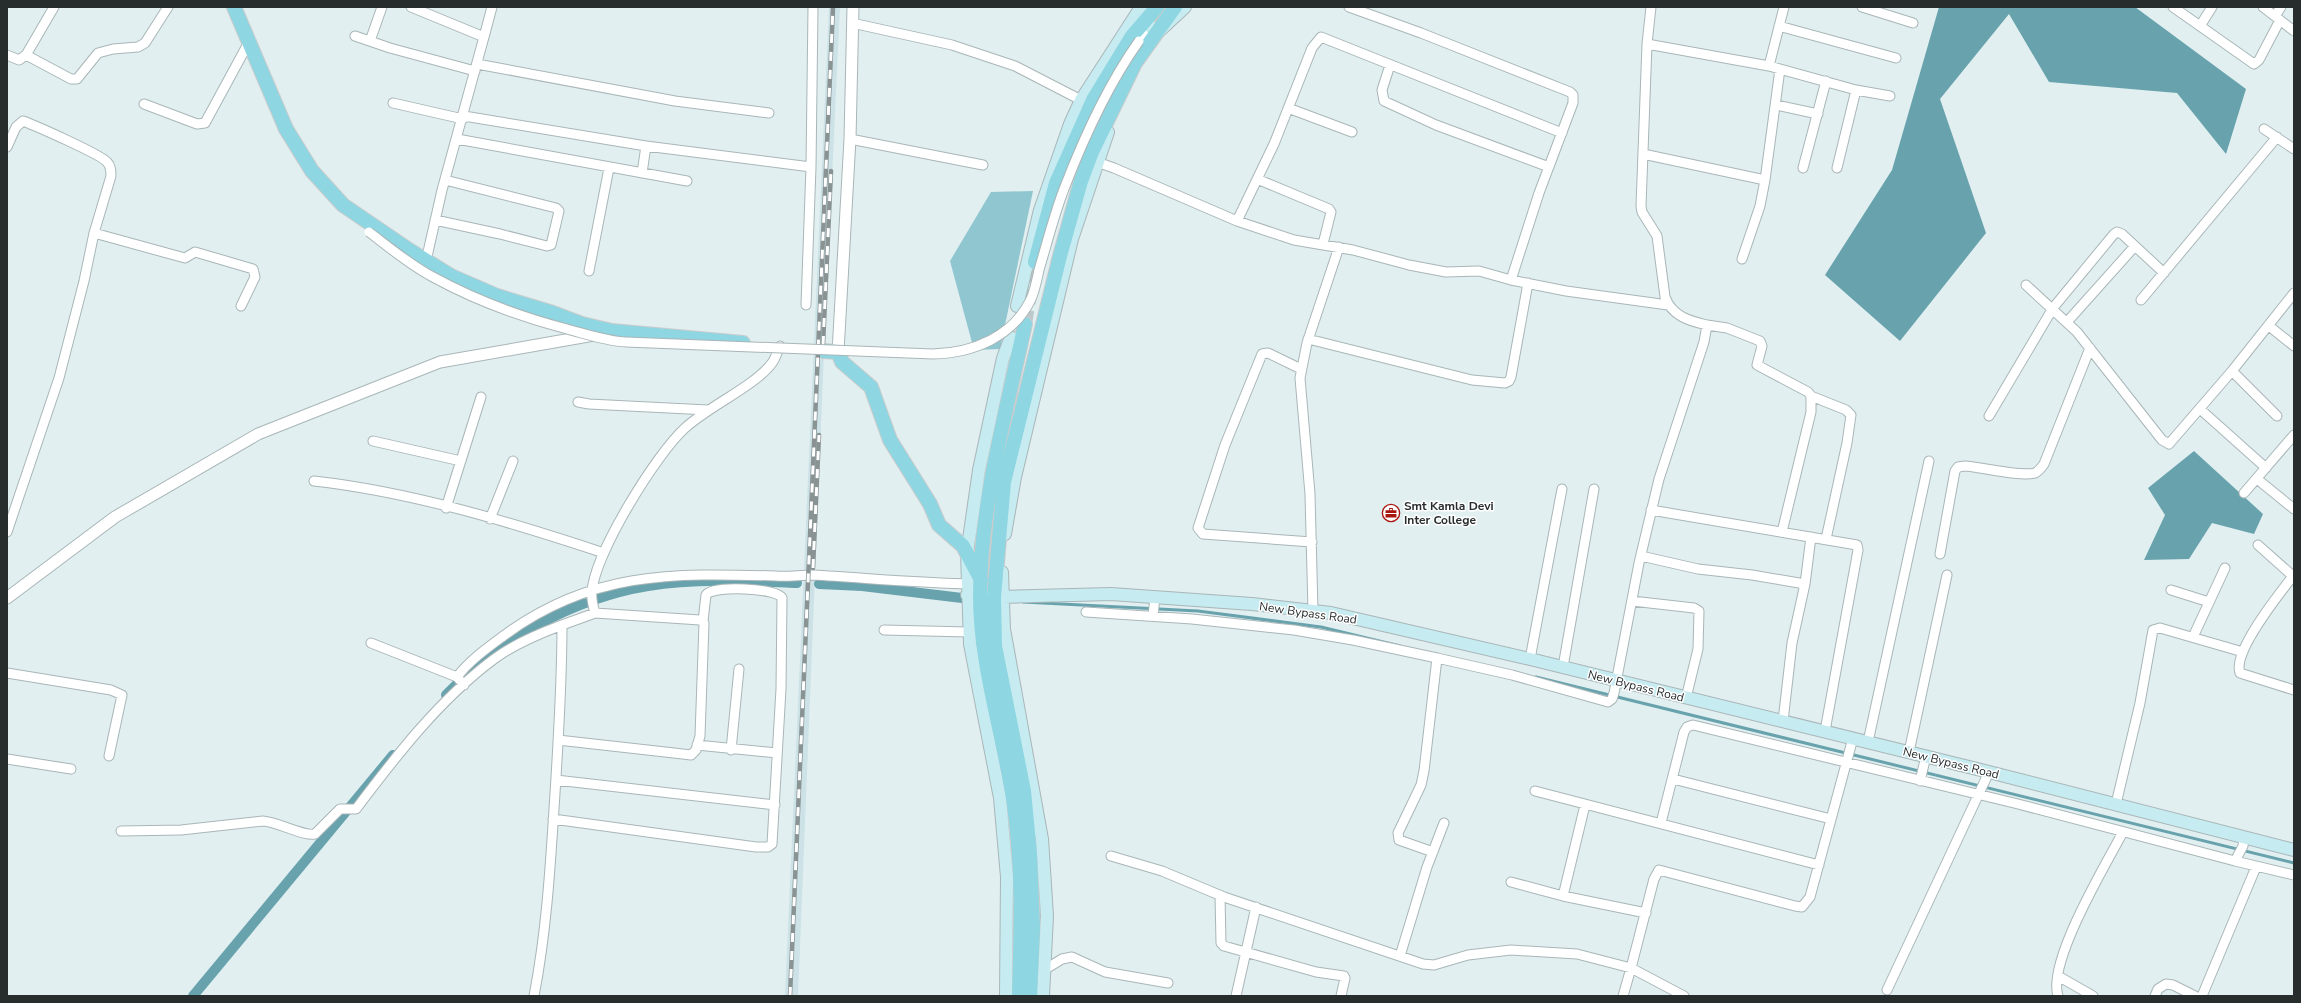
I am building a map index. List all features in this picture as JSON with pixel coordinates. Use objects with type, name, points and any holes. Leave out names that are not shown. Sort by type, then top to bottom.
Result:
[{"type":"main road","points":[[234,7],[286,129],[312,170],[337,199],[353,213],[451,276],[497,296],[553,313],[582,324],[612,331],[838,352],[842,362],[871,387],[890,440],[930,504],[940,525],[960,542],[967,553],[982,591],[995,646],[1024,791],[1030,854],[1033,928],[1030,996]]},
{"type":"main road","points":[[1165,19],[1175,7]]},
{"type":"main road","points":[[1035,262],[1056,183],[1093,100],[1144,18],[1185,7]]},
{"type":"main road","points":[[1017,306],[1040,210],[1057,159],[1081,100],[1144,18],[1155,8],[1165,19]]},
{"type":"main road","points":[[1144,18],[1165,19]]},
{"type":"main road","points":[[1043,996],[1047,916],[1042,839],[1004,629],[982,591],[1004,482],[1060,256],[1081,181],[1121,89],[1135,63],[1144,18]]},
{"type":"main road","points":[[1006,996],[1008,922],[1007,877],[1000,798],[969,632],[982,591],[1005,536],[1015,477],[1072,239],[1116,110],[1121,89]]},
{"type":"main road","points":[[1019,996],[1020,866],[1013,804],[982,637],[982,591],[991,480],[1025,324]]},
{"type":"main road","points":[[967,553],[979,470],[1003,358],[1011,336]]},
{"type":"main road","name":"New Bypass Road","points":[[982,591],[1111,594],[1154,608],[1252,604],[1331,613],[1563,668],[1614,691],[1686,698],[1909,752],[1923,770],[1989,772],[2116,804],[2241,850],[2294,850]]},
{"type":"street","points":[[7,55],[19,60],[26,55],[54,7]]},
{"type":"street","points":[[26,55],[71,79],[77,79],[98,53],[113,49],[138,48],[145,43],[168,7]]},
{"type":"street","points":[[370,41],[382,7]]},
{"type":"street","points":[[411,7],[484,37]]},
{"type":"street","points":[[426,261],[445,180],[492,7]]},
{"type":"street","points":[[806,305],[811,167],[813,7]]},
{"type":"street","points":[[838,352],[850,139],[853,7]]},
{"type":"street","points":[[1349,7],[1421,33],[1571,93],[1573,104],[1549,168],[1511,280]]},
{"type":"street","points":[[1651,7],[1647,44],[1642,212],[1657,236],[1665,297],[1668,305],[1674,313],[1707,325],[1727,328],[1760,341],[1762,346],[1757,365],[1808,392],[1811,396],[1846,410],[1850,415],[1847,443],[1826,539]]},
{"type":"street","points":[[1769,66],[1784,7]]},
{"type":"street","points":[[1862,7],[1913,23]]},
{"type":"street","points":[[2173,7],[2254,64],[2259,60],[2278,18],[2281,7]]},
{"type":"street","points":[[2200,26],[2212,7]]},
{"type":"street","points":[[2263,7],[2294,31]]},
{"type":"street","points":[[353,213],[369,232],[411,263],[461,291],[550,324],[603,339],[626,342],[805,351],[952,354],[970,350],[988,343],[1006,330],[1031,299],[1064,190],[1089,129],[1120,70],[1139,41],[1144,18]]},
{"type":"street","points":[[852,23],[952,45],[1015,66],[1081,100]]},
{"type":"street","points":[[1779,26],[1896,58]]},
{"type":"street","points":[[355,36],[476,68],[676,102],[769,113]]},
{"type":"street","points":[[1237,221],[1288,108],[1312,48],[1321,37],[1562,133]]},
{"type":"street","points":[[144,104],[197,124],[205,123],[249,42]]},
{"type":"street","points":[[1647,44],[1769,66],[1856,90],[1890,96]]},
{"type":"street","points":[[1390,65],[1382,90],[1384,101],[1436,125],[1549,168]]},
{"type":"street","points":[[1742,259],[1760,206],[1776,105],[1780,69]]},
{"type":"street","points":[[1803,168],[1826,81]]},
{"type":"street","points":[[1837,168],[1856,90]]},
{"type":"street","points":[[393,103],[463,117],[646,146],[811,167]]},
{"type":"street","points":[[1776,105],[1818,114]]},
{"type":"street","points":[[1288,108],[1352,132]]},
{"type":"street","points":[[7,147],[16,128],[23,121],[96,154],[108,163],[111,168],[111,176],[94,233],[84,281],[59,378],[7,532]]},
{"type":"street","points":[[2264,129],[2294,149]]},
{"type":"street","points":[[2141,300],[2277,137]]},
{"type":"street","points":[[457,139],[609,168],[687,181]]},
{"type":"street","points":[[850,139],[983,165]]},
{"type":"street","points":[[642,173],[646,146]]},
{"type":"street","points":[[1643,154],[1765,180]]},
{"type":"street","points":[[1097,162],[1237,221],[1294,240],[1339,247],[1409,266],[1446,272],[1479,271],[1528,284],[1668,305]]},
{"type":"street","points":[[589,271],[609,168]]},
{"type":"street","points":[[1257,179],[1329,209],[1331,212],[1323,244]]},
{"type":"street","points":[[435,220],[547,246],[550,245],[559,211],[556,208],[445,180]]},
{"type":"street","points":[[1989,416],[2053,308],[2114,234],[2119,232],[2164,273]]},
{"type":"street","points":[[94,233],[185,258],[194,252],[253,269],[255,277],[241,306]]},
{"type":"street","points":[[2067,322],[2135,246]]},
{"type":"street","points":[[1313,612],[1310,494],[1304,445],[1301,369],[1308,339],[1339,247]]},
{"type":"street","points":[[1308,339],[1472,380],[1509,381],[1528,284]]},
{"type":"street","points":[[2026,285],[2053,308],[2090,348],[2165,443],[2172,441],[2232,372],[2294,293]]},
{"type":"street","points":[[1086,612],[1154,608],[1353,640],[1512,675],[1608,702],[1614,691],[1641,556],[1659,479],[1704,342],[1707,325]]},
{"type":"street","points":[[2269,326],[2294,346]]},
{"type":"street","points":[[7,598],[115,516],[258,434],[440,362],[612,331]]},
{"type":"street","points":[[594,610],[592,591],[604,553],[620,519],[670,444],[685,428],[708,410],[762,374],[773,362],[780,346]]},
{"type":"street","points":[[1940,554],[1955,471],[1958,467],[1966,466],[2022,473],[2039,471],[2044,464],[2090,348]]},
{"type":"street","points":[[1301,369],[1268,353],[1262,354],[1225,445],[1198,528],[1203,534],[1312,542]]},
{"type":"street","points":[[2232,372],[2277,416]]},
{"type":"street","points":[[1782,532],[1811,412],[1811,396]]},
{"type":"street","points":[[446,508],[481,398]]},
{"type":"street","points":[[578,402],[589,404],[708,410]]},
{"type":"street","points":[[2200,409],[2266,468]]},
{"type":"street","points":[[373,441],[461,461]]},
{"type":"street","points":[[2244,493],[2292,441]]},
{"type":"street","points":[[490,519],[513,461]]},
{"type":"street","points":[[1868,742],[1929,461]]},
{"type":"street","points":[[2257,479],[2294,508]]},
{"type":"street","points":[[314,481],[361,486],[490,519],[604,553]]},
{"type":"street","points":[[1530,659],[1562,489]]},
{"type":"street","points":[[1563,668],[1594,489]]},
{"type":"street","points":[[1651,510],[1853,543],[1857,545],[1858,550],[1825,731]]},
{"type":"street","points":[[1783,721],[1792,643],[1805,584],[1811,537]]},
{"type":"street","points":[[2258,545],[2293,576],[2262,617],[2243,652],[2238,666],[2240,673],[2294,690]]},
{"type":"street","points":[[1641,556],[1698,569],[1752,575],[1805,584]]},
{"type":"street","points":[[2193,637],[2225,568]]},
{"type":"street","points":[[120,832],[182,830],[263,821],[279,823],[312,835],[340,809],[356,810],[417,732],[496,641],[541,610],[575,594],[648,578],[689,574],[813,575],[922,584],[982,591]]},
{"type":"street","points":[[1909,752],[1947,575]]},
{"type":"street","points":[[553,819],[764,847],[771,845],[774,840],[783,610],[781,595],[776,592],[737,589],[712,590],[706,595],[703,621],[705,627],[704,659],[697,745],[692,754],[558,740]]},
{"type":"street","points":[[2171,590],[2209,602]]},
{"type":"street","points":[[1632,601],[1694,608],[1699,611],[1698,649],[1686,698]]},
{"type":"street","points":[[460,681],[510,648],[594,610],[703,621]]},
{"type":"street","points":[[534,996],[542,955],[556,780],[562,625]]},
{"type":"street","points":[[2116,804],[2140,703],[2153,630],[2160,628],[2243,652]]},
{"type":"street","points":[[884,630],[969,632]]},
{"type":"street","points":[[371,643],[460,681]]},
{"type":"street","points":[[1433,852],[1399,840],[1398,833],[1421,785],[1424,771],[1437,658]]},
{"type":"street","points":[[731,750],[739,669]]},
{"type":"street","points":[[7,673],[111,690],[122,695],[109,756]]},
{"type":"street","points":[[1661,823],[1684,732],[1690,725],[1848,757],[1923,770],[2123,832],[2241,850],[2256,866],[2294,875]]},
{"type":"street","points":[[1623,996],[1646,914],[1654,879],[1659,870],[1802,907],[1810,897],[1853,738]]},
{"type":"street","points":[[697,745],[731,750],[777,753]]},
{"type":"street","points":[[7,759],[71,769]]},
{"type":"street","points":[[1887,990],[1989,772]]},
{"type":"street","points":[[1673,779],[1831,819]]},
{"type":"street","points":[[556,780],[775,805]]},
{"type":"street","points":[[1535,791],[1819,865]]},
{"type":"street","points":[[1563,896],[1585,805]]},
{"type":"street","points":[[1400,956],[1433,852],[1444,823]]},
{"type":"street","points":[[2058,996],[2058,976],[2069,940],[2083,906],[2123,832]]},
{"type":"street","points":[[1111,856],[1162,871],[1220,895],[1423,964],[1434,965],[1468,955],[1511,950],[1577,954],[1631,968],[1684,996]]},
{"type":"street","points":[[2202,996],[2256,866]]},
{"type":"street","points":[[1511,882],[1563,896],[1646,914]]},
{"type":"street","points":[[1220,895],[1221,943],[1224,946],[1316,972],[1344,976],[1345,978],[1341,996]]},
{"type":"street","points":[[1236,996],[1256,907]]},
{"type":"street","points":[[1044,970],[1062,959],[1072,957],[1080,959],[1105,972],[1168,983]]},
{"type":"street","points":[[2058,976],[2093,996]]},
{"type":"street","points":[[2154,996],[2158,989],[2166,984],[2173,985],[2195,996]]},
{"type":"shaded area","points":[[829,7],[840,7],[825,326],[798,996],[785,996]]},
{"type":"shaded area","points":[[1939,7],[2135,7],[2246,89],[2226,154],[2177,93],[2049,82],[2009,14],[1940,99],[1986,233],[1900,341],[1825,275],[1892,170]]},
{"type":"shaded area","points":[[1033,191],[1000,349],[974,350],[950,261],[991,192]]},
{"type":"shaded area","points":[[2194,451],[2263,514],[2254,534],[2212,523],[2189,559],[2144,560],[2165,515],[2148,488]]},
{"type":"waterway","points":[[446,695],[489,656],[513,640],[539,624],[565,611],[593,600],[620,592],[666,583],[704,581],[797,583]]},
{"type":"waterway","points":[[819,584],[862,586],[962,598]]},
{"type":"waterway","points":[[1023,602],[1198,611],[1321,627],[1400,646]]},
{"type":"waterway","points":[[1536,677],[2294,863]]},
{"type":"waterway","points":[[193,996],[393,755]]},
{"type":"tunnel","points":[[1025,324],[1035,262]]},
{"type":"railway","points":[[790,996],[833,7]]},
{"type":"railway","points":[[823,345],[831,171]]},
{"type":"railway","points":[[813,568],[819,435]]},
{"type":"place","name":"Smt Kamla Devi Inter College","points":[[1391,513]]}]
